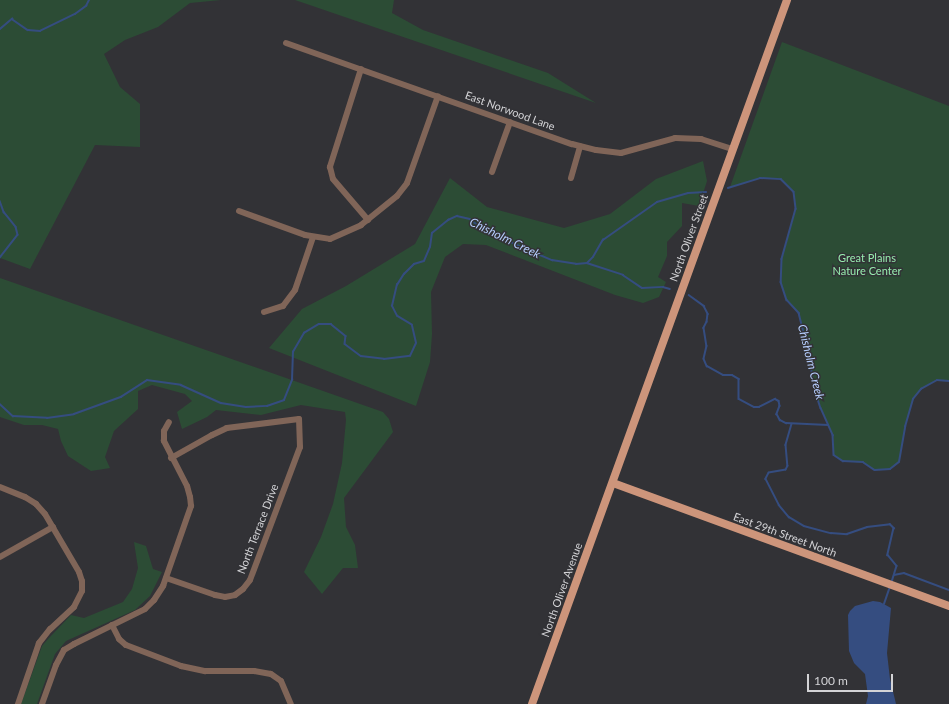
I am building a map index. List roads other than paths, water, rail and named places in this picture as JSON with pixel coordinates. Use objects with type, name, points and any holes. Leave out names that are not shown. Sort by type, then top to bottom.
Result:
[{"type":"main road","name":"North Oliver Street","points":[[613,483],[732,149],[787,0]]},
{"type":"main road","name":"East 29th Street North","points":[[613,483],[949,606]]},
{"type":"main road","name":"North Oliver Avenue","points":[[532,704],[613,483]]},
{"type":"street","name":"East Norwood Lane","points":[[286,43],[510,122],[596,150],[621,153],[675,138],[701,139],[732,149]]},
{"type":"street","points":[[361,69],[330,167],[333,179],[368,220]]},
{"type":"street","points":[[239,210],[313,236],[330,239],[361,225],[397,196],[407,183],[438,96]]},
{"type":"street","points":[[492,172],[510,122]]},
{"type":"street","points":[[570,178],[580,146]]},
{"type":"street","points":[[264,312],[283,306],[295,290],[313,236]]},
{"type":"street","name":"North Terrace Drive","points":[[166,578],[225,597],[235,595],[243,589],[250,580],[300,447],[299,419],[227,428],[171,458]]},
{"type":"street","points":[[42,704],[56,664],[64,650],[145,609],[154,600],[166,578],[191,506],[187,486],[171,458],[164,441],[164,431],[169,422]]},
{"type":"street","points":[[0,488],[25,497],[36,504],[54,527],[79,572],[82,581],[80,596],[74,607],[50,629],[39,643],[18,704]]},
{"type":"street","points":[[0,558],[54,527]]},
{"type":"street","points":[[112,625],[119,639],[137,651],[181,666],[205,671],[264,671],[281,681],[290,704]]},
{"type":"water","points":[[873,601],[880,602],[891,608],[887,653],[890,679],[896,704],[866,704],[868,696],[865,674],[854,663],[849,651],[848,615],[855,606]]},
{"type":"waterway","points":[[0,29],[12,19],[28,30],[40,31],[75,14],[86,6],[89,0]]},
{"type":"waterway","name":"Chisholm Creek","points":[[728,188],[760,178],[781,179],[794,192],[796,209],[782,259],[781,282],[787,300],[799,313],[810,357],[814,387],[821,408],[833,435],[834,455],[843,461],[863,462],[875,470],[890,469],[899,462],[905,427],[913,399],[921,389],[937,380],[949,381]]},
{"type":"waterway","points":[[0,404],[13,416],[47,418],[74,414],[121,397],[147,380],[181,385],[221,403],[246,407],[267,406],[284,400],[292,380],[293,352],[304,333],[319,324],[331,324],[346,336],[345,344],[361,356],[384,359],[410,356],[416,343],[412,325],[397,316],[392,306],[397,285],[404,274],[414,264],[424,261],[430,247],[432,233],[448,220],[457,216],[470,219],[484,230],[552,260],[576,264],[587,263],[593,257],[603,240],[657,202],[688,193],[706,192]]},
{"type":"waterway","points":[[0,201],[4,212],[16,227],[18,235],[0,258]]},
{"type":"waterway","points":[[587,263],[623,275],[642,288],[663,287],[670,289]]},
{"type":"waterway","points":[[689,295],[704,306],[708,314],[707,322],[704,328],[707,346],[704,359],[707,366],[723,375],[732,375],[739,379],[739,399],[754,407],[759,407],[775,399],[779,401],[780,406],[777,414],[780,420],[786,423],[828,425]]},
{"type":"waterway","points":[[792,424],[786,445],[788,466],[786,470],[769,473],[766,479],[779,505],[789,517],[804,526],[831,533],[847,534],[867,527],[890,524],[894,528],[888,555],[897,566],[892,582]]},
{"type":"waterway","points":[[894,575],[904,573],[949,590]]},
{"type":"waterway","points":[[884,604],[890,587]]},
{"type":"park label","name":"Great Plains Nature Center","points":[[867,265]]}]
